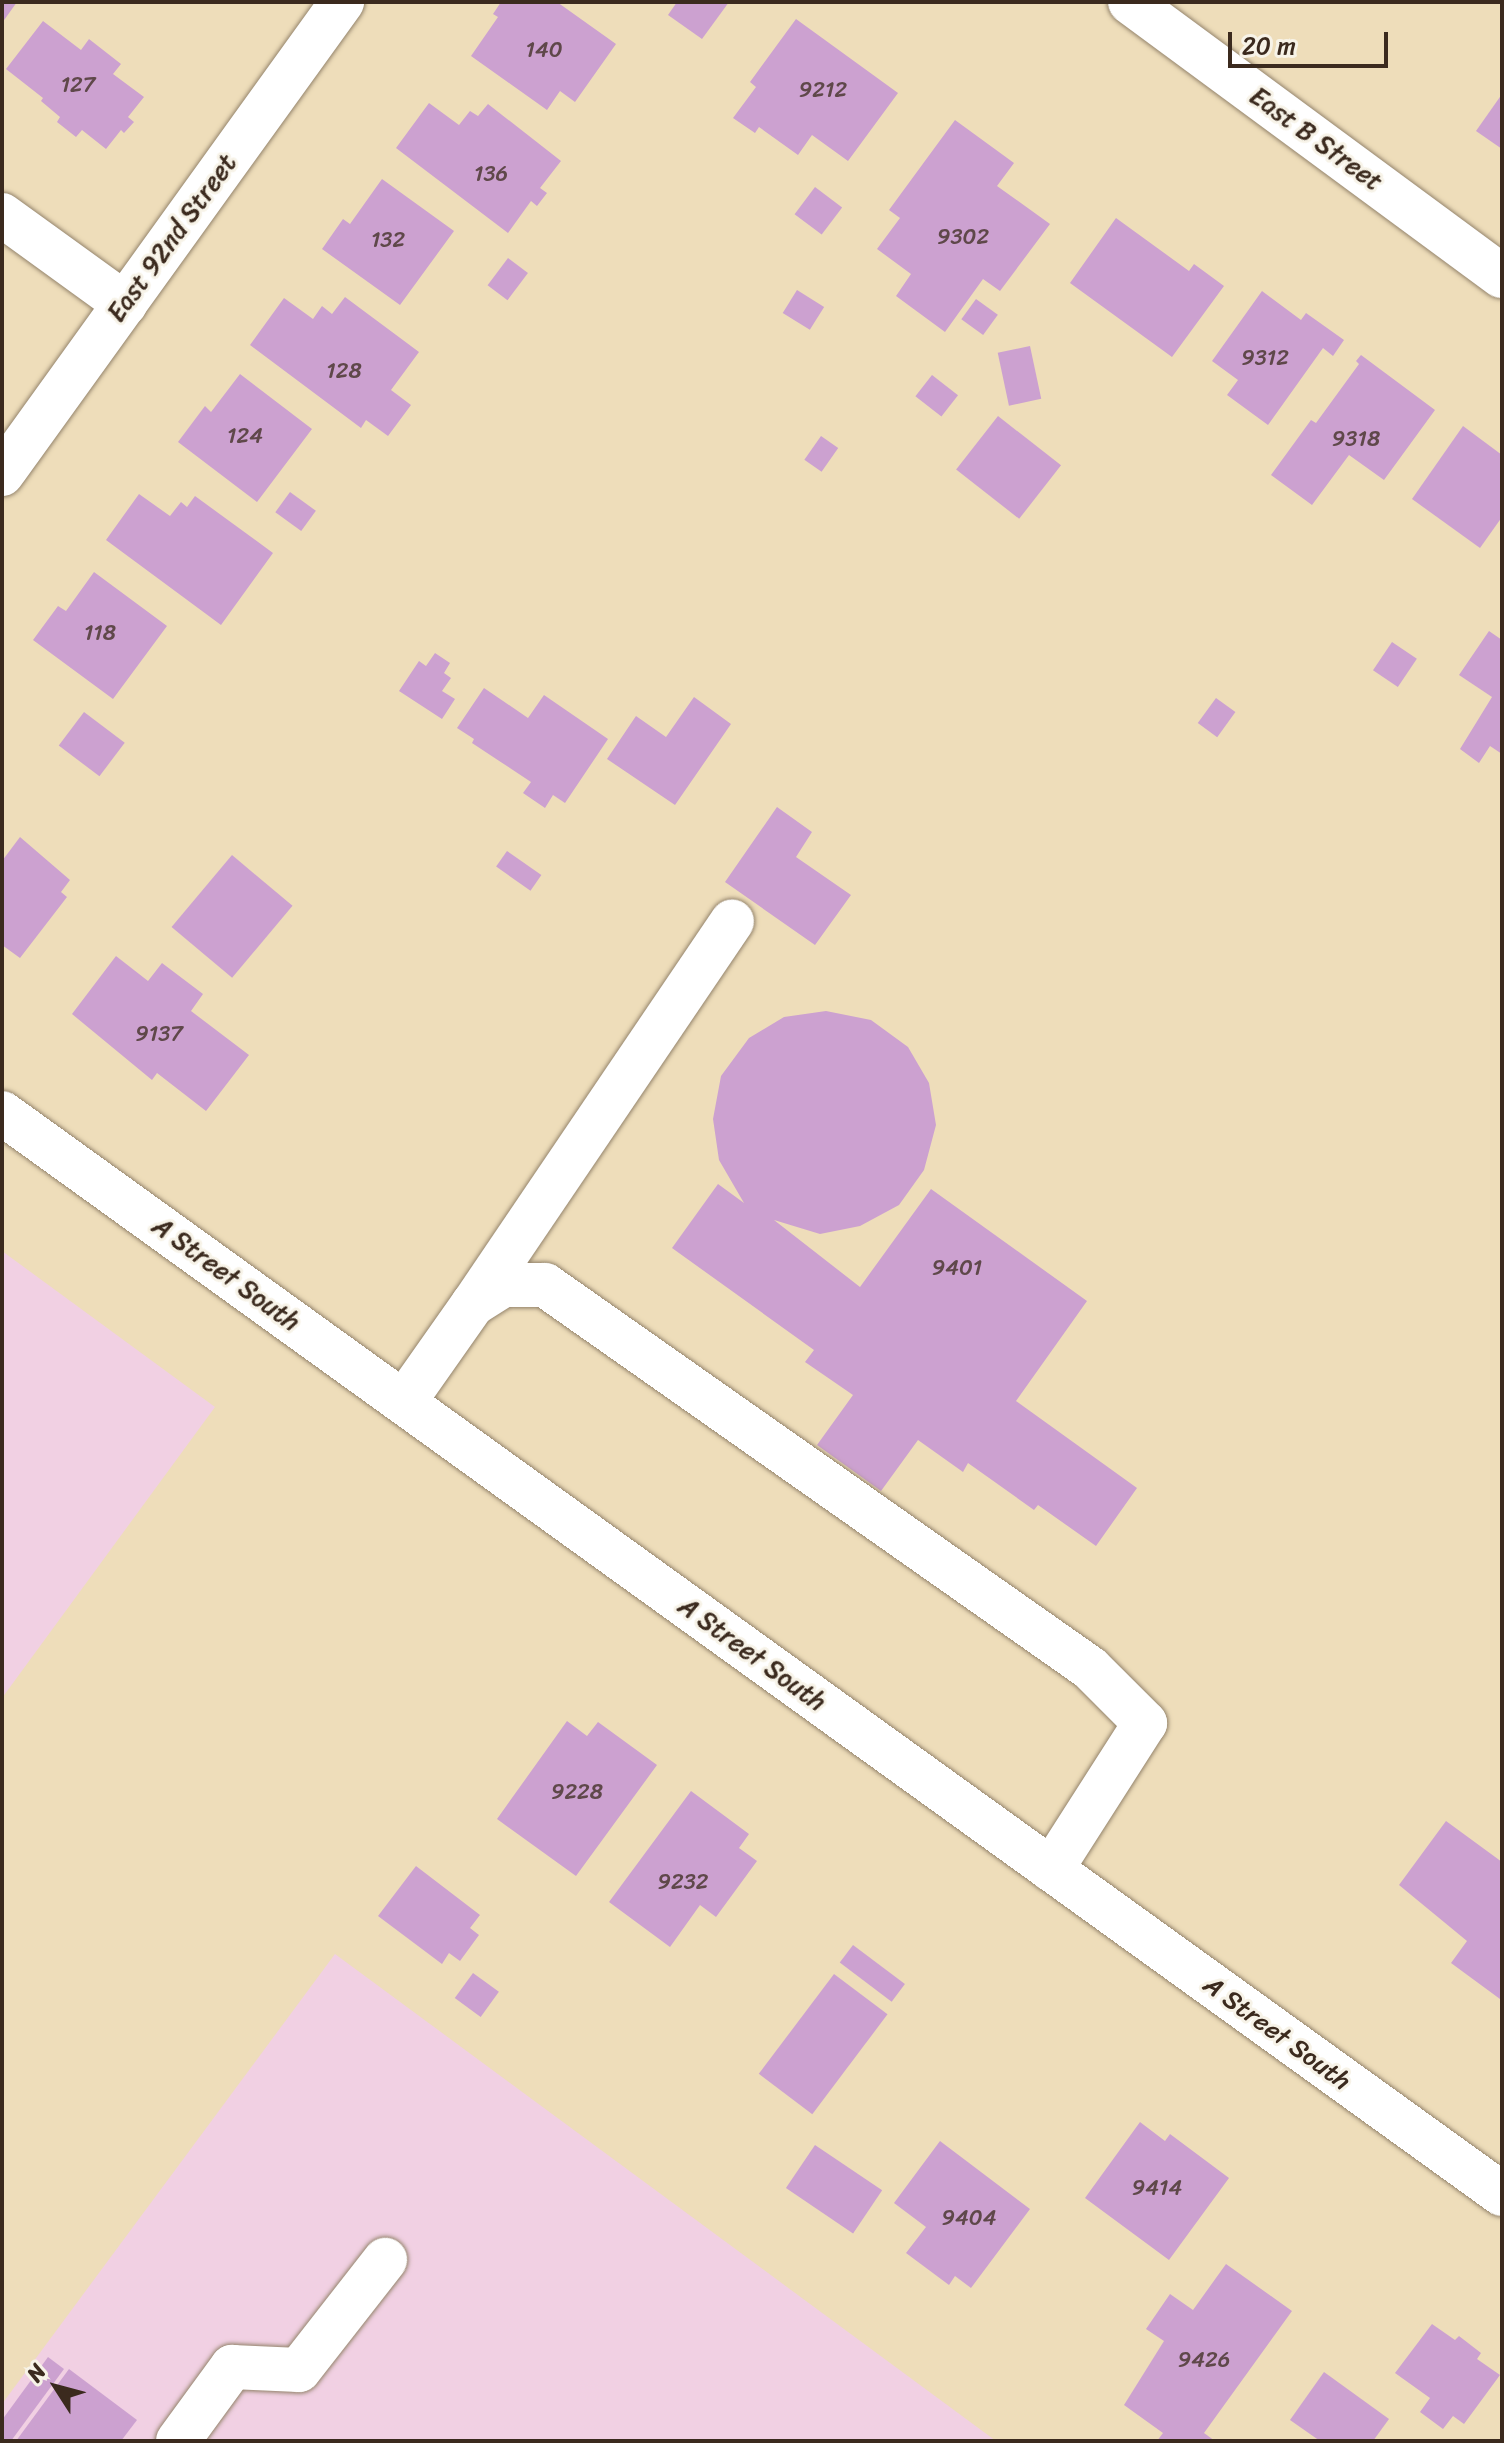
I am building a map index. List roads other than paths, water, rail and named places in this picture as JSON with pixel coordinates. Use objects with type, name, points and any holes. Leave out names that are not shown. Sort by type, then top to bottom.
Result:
[{"type":"street","name":"East 92nd Street","points":[[2,474],[342,2]]},
{"type":"street","name":"East B Street","points":[[1130,2],[1502,276]]},
{"type":"street","points":[[2,215],[125,304]]},
{"type":"street","points":[[404,1402],[732,922]]},
{"type":"street","name":"A Street South","points":[[2,1113],[1502,2194]]},
{"type":"street","points":[[473,1304],[504,1285],[545,1285],[1090,1668],[1145,1723],[1051,1870]]},
{"type":"street","points":[[178,2441],[232,2367],[299,2370],[385,2260]]}]
